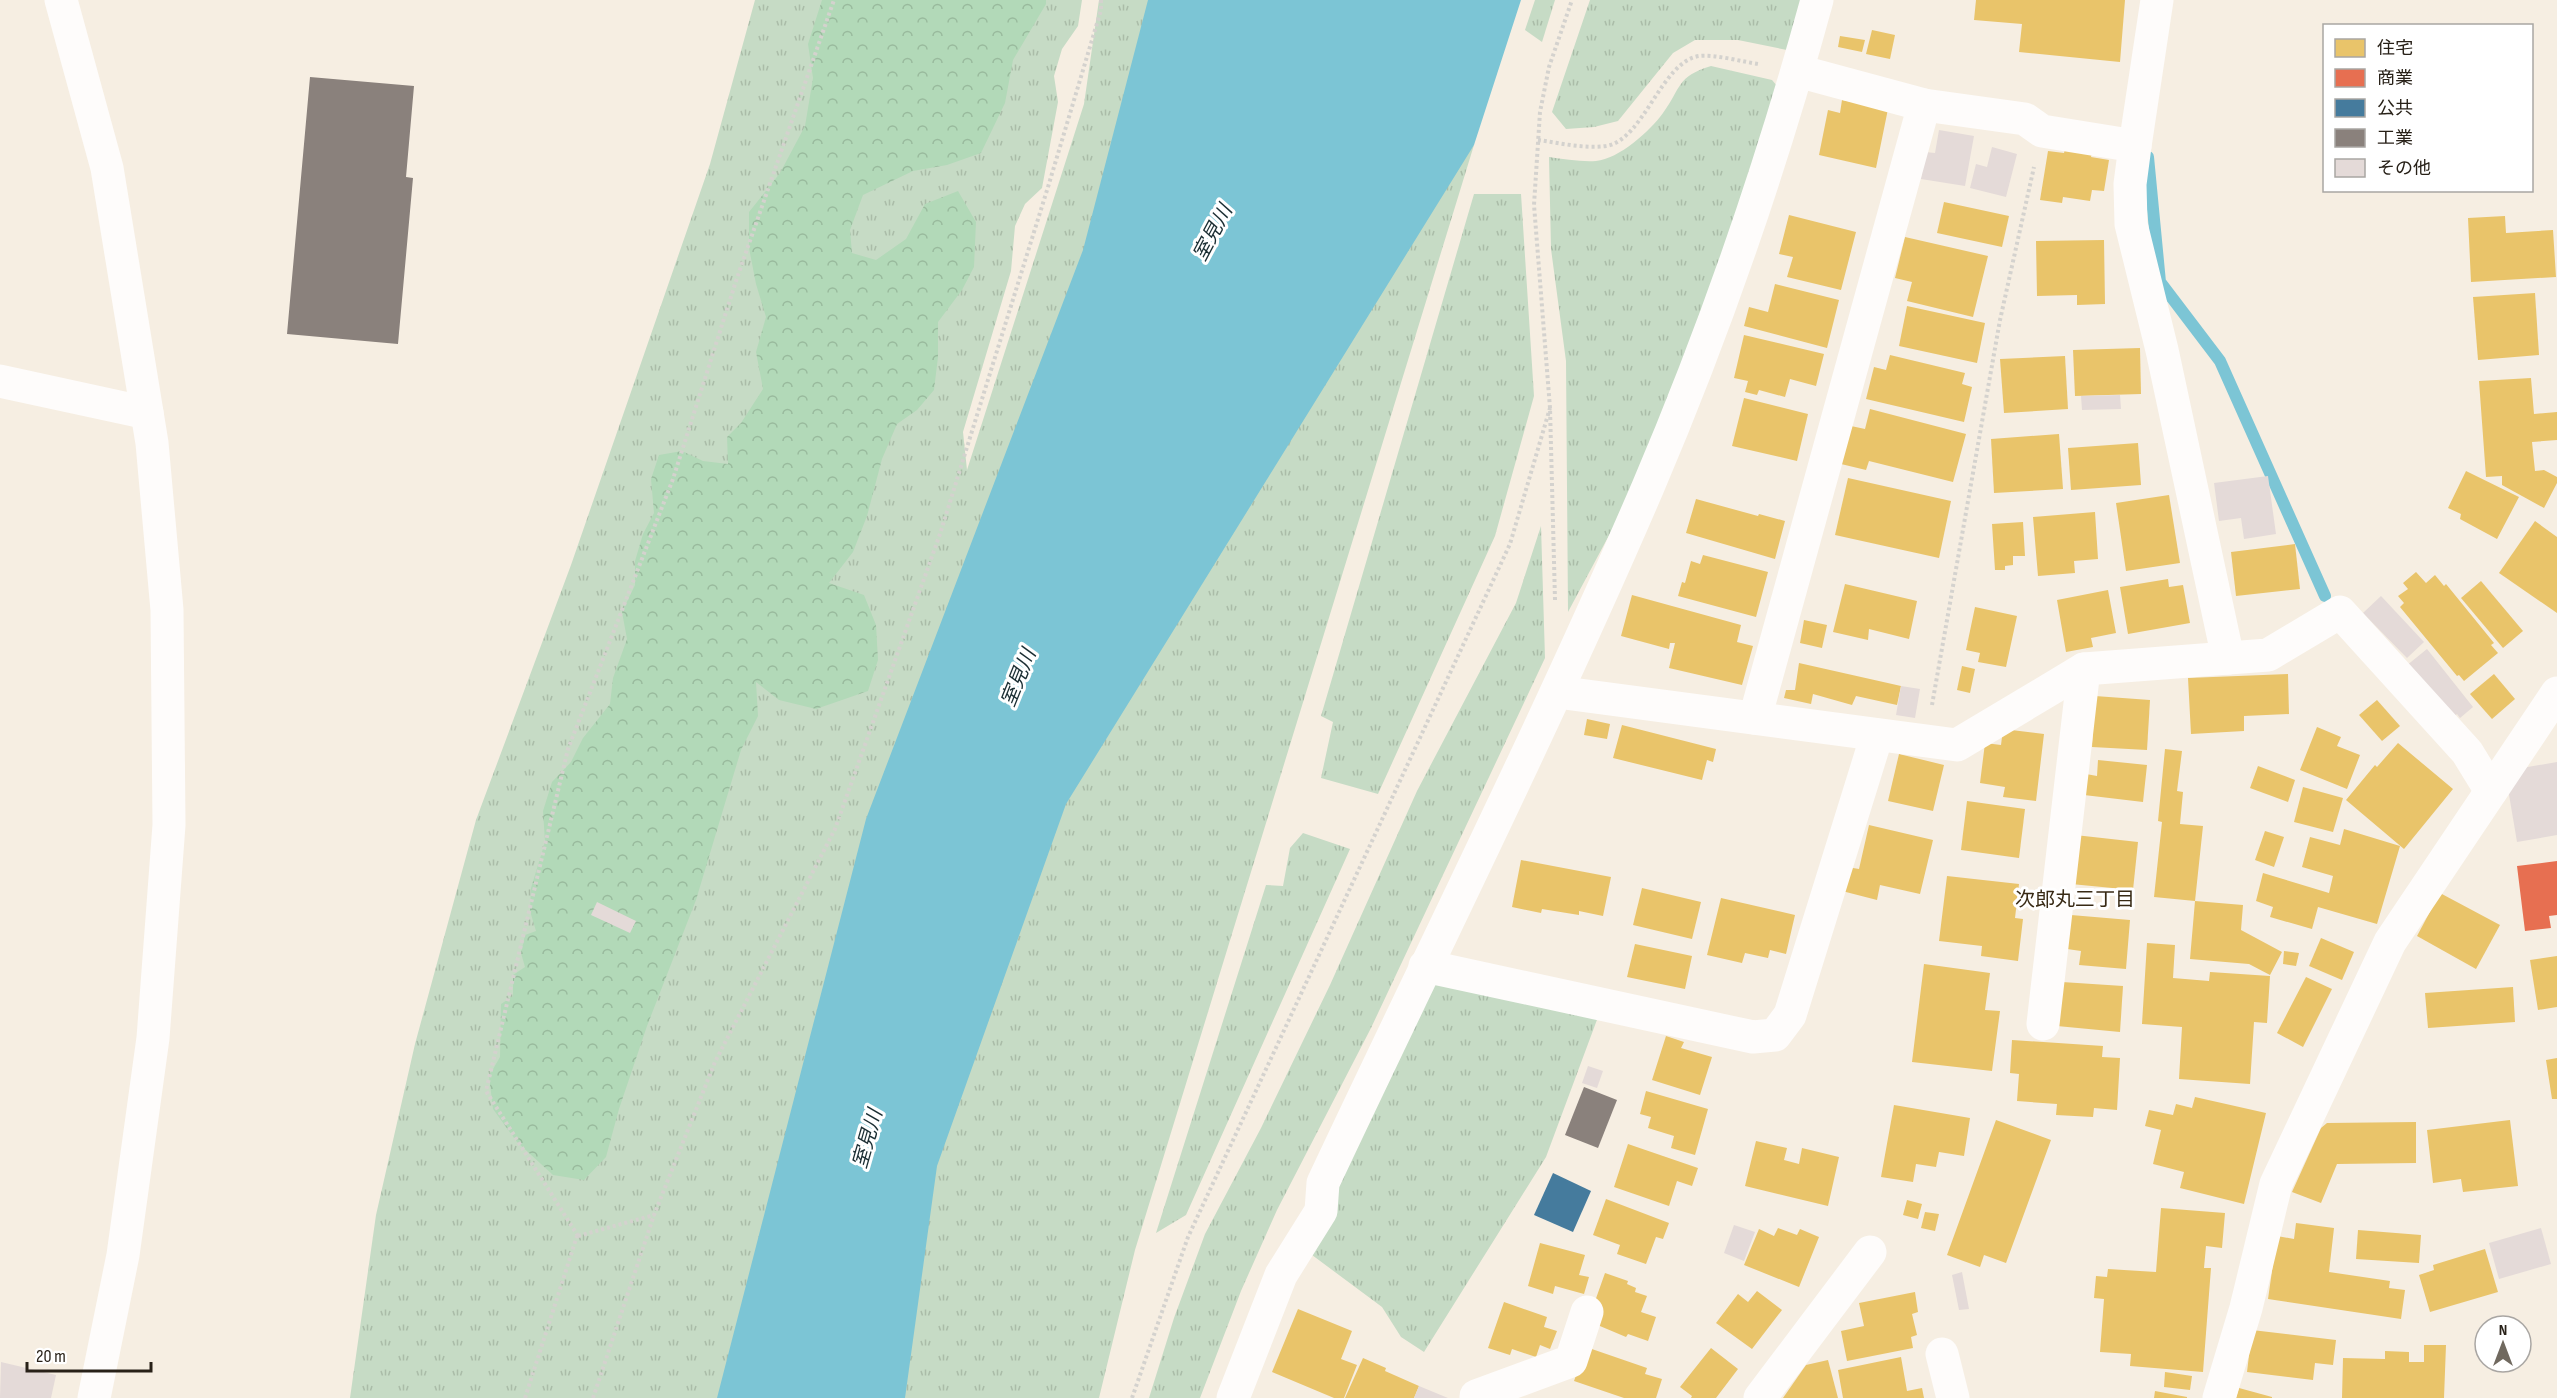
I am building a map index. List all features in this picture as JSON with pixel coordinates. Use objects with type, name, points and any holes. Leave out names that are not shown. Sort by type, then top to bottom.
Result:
[{"type":"street","points":[[61,0],[107,168],[152,443],[167,610],[169,825],[153,1038],[123,1255],[94,1398]]},
{"type":"street","points":[[1233,1398],[1281,1275],[1321,1211],[1323,1183],[1557,692],[1649,485],[1723,296],[1798,71],[1817,0]]},
{"type":"street","points":[[2157,0],[2130,184],[2131,224],[2163,350],[2228,658]]},
{"type":"street","points":[[1798,71],[1924,105],[2025,119],[2043,131],[2135,146]]},
{"type":"street","points":[[1755,718],[1924,105]]},
{"type":"street","points":[[0,381],[147,413]]},
{"type":"street","points":[[1557,692],[1956,745],[2084,669],[2268,655],[2340,612],[2467,752],[2491,791]]},
{"type":"street","points":[[2043,1024],[2084,669]]},
{"type":"street","points":[[2219,1398],[2246,1308],[2276,1184],[2390,942],[2557,693]]},
{"type":"street","points":[[1425,966],[1753,1037],[1775,1035],[1790,1015],[1877,735]]},
{"type":"street","points":[[1760,1398],[1870,1252]]},
{"type":"street","points":[[1476,1398],[1476,1396],[1570,1361],[1587,1312]]},
{"type":"street","points":[[1941,1354],[1953,1398]]},
{"type":"path","points":[[578,1236],[486,1090],[568,749],[673,479],[736,281],[834,0]]},
{"type":"path","points":[[593,1398],[654,1215],[715,1062],[835,829],[940,534],[1052,176],[1101,10],[1101,0]]},
{"type":"path","points":[[1555,609],[1550,408],[1534,205],[1540,112],[1549,67],[1572,0]]},
{"type":"path","points":[[1538,140],[1581,146],[1609,146],[1632,131],[1678,66],[1699,56],[1798,71]]},
{"type":"path","points":[[1925,741],[2000,320],[2043,131]]},
{"type":"path","points":[[1132,1398],[1188,1237],[1510,544],[1550,408]]},
{"type":"path","points":[[578,1236],[654,1215]]},
{"type":"path","points":[[525,1398],[578,1236]]},
{"type":"green space","points":[[755,0],[1082,0],[1078,26],[1062,49],[1054,76],[1058,102],[1042,188],[1025,204],[1015,226],[1011,271],[963,432],[967,470],[1084,104],[1099,0],[1178,0],[737,1398],[350,1398],[376,1215],[415,1044],[476,820],[571,565],[710,164]]},
{"type":"green space","points":[[822,0],[1046,0],[1046,4],[1013,60],[1005,103],[981,153],[947,165],[913,171],[863,195],[850,230],[852,253],[876,260],[906,239],[925,204],[958,191],[976,222],[974,267],[962,290],[938,322],[938,357],[934,390],[917,410],[897,424],[882,459],[867,516],[853,552],[829,583],[864,595],[876,625],[878,660],[868,691],[816,709],[779,700],[756,682],[758,716],[741,750],[696,900],[647,1026],[619,1109],[606,1157],[584,1180],[553,1175],[517,1142],[493,1109],[489,1076],[500,1057],[501,1004],[513,996],[513,975],[525,967],[521,953],[525,935],[536,931],[530,911],[531,888],[545,842],[543,811],[552,782],[571,762],[583,738],[610,704],[613,678],[627,639],[622,612],[635,585],[635,561],[643,534],[654,513],[651,479],[659,455],[682,451],[703,461],[728,464],[727,437],[741,423],[763,389],[756,352],[766,317],[756,284],[749,248],[749,212],[780,173],[805,126],[813,78],[808,44]]},
{"type":"green space","points":[[1535,0],[1555,0],[1542,42],[1525,30]]},
{"type":"green space","points":[[1590,0],[1801,0],[1787,50],[1738,40],[1695,40],[1673,53],[1618,121],[1594,127],[1566,129],[1552,112]]},
{"type":"green space","points":[[1711,66],[1772,80],[1778,87],[1716,289],[1644,470],[1568,612],[1566,361],[1551,249],[1549,157],[1596,161],[1624,150],[1650,128],[1663,113],[1685,79]]},
{"type":"green space","points":[[1474,145],[1135,1250],[1099,1398],[886,1398],[916,1175],[1047,794],[1306,371]]},
{"type":"green space","points":[[1474,194],[1521,194],[1534,396],[1495,536],[1378,794],[1321,778],[1333,722],[1321,716]]},
{"type":"green space","points":[[1541,526],[1545,658],[1371,1028],[1277,1210],[1241,1291],[1200,1398],[1149,1398],[1174,1318],[1205,1234],[1261,1128],[1330,985],[1417,791],[1516,603]]},
{"type":"green space","points":[[1303,833],[1350,849],[1186,1215],[1156,1233],[1266,885],[1283,886],[1290,848]]},
{"type":"green space","points":[[1437,978],[1598,1017],[1546,1157],[1424,1352],[1401,1337],[1382,1307],[1308,1252],[1334,1186]]},
{"type":"water","name":"室見川","points":[[1148,0],[1521,0],[1474,145],[1066,804],[937,1166],[905,1398],[717,1398],[866,819],[1083,250]]},
{"type":"building: 住宅","points":[[1976,0],[2125,0],[2120,62],[2019,52],[2022,24],[1974,20]]},
{"type":"building: 住宅","points":[[1872,30],[1895,35],[1890,59],[1866,54]]},
{"type":"building: 住宅","points":[[1840,36],[1865,40],[1862,52],[1838,47]]},
{"type":"building: 住宅","points":[[1842,100],[1888,109],[1876,168],[1819,155],[1828,110],[1840,113]]},
{"type":"building: 住宅","points":[[2065,149],[2092,153],[2091,157],[2109,160],[2104,191],[2092,190],[2090,201],[2063,197],[2062,203],[2040,200],[2048,151],[2064,153]]},
{"type":"building: 住宅","points":[[1944,202],[2009,216],[2002,247],[1937,233]]},
{"type":"building: 住宅","points":[[1789,215],[1856,232],[1841,290],[1787,277],[1793,257],[1779,254]]},
{"type":"building: 住宅","points":[[2505,216],[2506,233],[2553,230],[2556,277],[2471,282],[2468,218]]},
{"type":"building: 住宅","points":[[1905,237],[1988,256],[1973,317],[1907,301],[1912,282],[1895,278]]},
{"type":"building: 住宅","points":[[2104,240],[2105,304],[2077,305],[2077,295],[2037,296],[2036,241]]},
{"type":"building: 住宅","points":[[1775,284],[1839,300],[1827,348],[1744,326],[1749,307],[1768,312]]},
{"type":"building: 住宅","points":[[2535,293],[2539,355],[2478,360],[2473,297]]},
{"type":"building: 住宅","points":[[1907,306],[1985,323],[1977,363],[1899,346]]},
{"type":"building: 住宅","points":[[1744,335],[1824,354],[1816,386],[1790,379],[1785,397],[1759,390],[1757,395],[1745,392],[1748,381],[1734,378]]},
{"type":"building: 住宅","points":[[2140,348],[2141,394],[2075,396],[2073,350]]},
{"type":"building: 住宅","points":[[1890,355],[1965,373],[1962,384],[1972,387],[1964,422],[1866,399],[1874,367],[1886,370]]},
{"type":"building: 住宅","points":[[2065,356],[2068,409],[2004,413],[2000,359]]},
{"type":"building: 住宅","points":[[2531,378],[2534,414],[2557,412],[2557,440],[2532,442],[2535,471],[2544,470],[2557,477],[2557,483],[2544,508],[2502,485],[2502,476],[2486,477],[2479,381]]},
{"type":"building: 住宅","points":[[1744,398],[1808,414],[1797,461],[1732,446]]},
{"type":"building: 住宅","points":[[1870,409],[1966,434],[1953,482],[1869,461],[1866,470],[1841,464],[1851,426],[1865,429]]},
{"type":"building: 住宅","points":[[2059,434],[2063,489],[1994,493],[1991,439]]},
{"type":"building: 住宅","points":[[2138,443],[2141,485],[2071,490],[2068,448]]},
{"type":"building: 住宅","points":[[2466,471],[2519,497],[2497,539],[2460,519],[2461,514],[2448,508]]},
{"type":"building: 住宅","points":[[1848,478],[1951,501],[1939,558],[1835,535]]},
{"type":"building: 住宅","points":[[2169,495],[2180,563],[2126,571],[2116,503]]},
{"type":"building: 住宅","points":[[1696,499],[1785,521],[1775,559],[1686,533]]},
{"type":"building: 住宅","points":[[2095,512],[2098,559],[2074,561],[2075,573],[2038,576],[2033,517]]},
{"type":"building: 住宅","points":[[2535,521],[2557,537],[2557,613],[2499,573]]},
{"type":"building: 住宅","points":[[2023,522],[2025,556],[2013,556],[2013,565],[2005,566],[2005,570],[1995,570],[1992,524]]},
{"type":"building: 住宅","points":[[2295,544],[2300,589],[2236,596],[2231,552]]},
{"type":"building: 住宅","points":[[1703,555],[1768,572],[1756,617],[1678,596],[1682,582],[1685,583],[1691,561],[1700,564]]},
{"type":"building: 住宅","points":[[2416,572],[2426,583],[2435,575],[2444,586],[2446,584],[2494,643],[2491,645],[2498,653],[2464,681],[2459,675],[2457,676],[2400,607],[2404,603],[2398,596],[2408,589],[2403,583]]},
{"type":"building: 住宅","points":[[2168,579],[2169,587],[2183,585],[2190,623],[2128,634],[2120,587]]},
{"type":"building: 住宅","points":[[2481,581],[2523,631],[2503,648],[2461,598]]},
{"type":"building: 住宅","points":[[1845,584],[1917,601],[1909,639],[1869,629],[1868,640],[1833,632]]},
{"type":"building: 住宅","points":[[2108,590],[2116,633],[2091,638],[2093,647],[2066,652],[2057,600]]},
{"type":"building: 住宅","points":[[1632,595],[1741,625],[1737,642],[1753,646],[1742,685],[1669,668],[1675,643],[1670,643],[1669,649],[1621,636]]},
{"type":"building: 住宅","points":[[1975,607],[2017,616],[2006,667],[1978,662],[1980,653],[1966,650]]},
{"type":"building: 住宅","points":[[1804,620],[1827,625],[1822,648],[1800,643]]},
{"type":"building: 住宅","points":[[1799,663],[1901,686],[1897,705],[1856,696],[1852,705],[1813,694],[1811,704],[1784,698],[1786,690],[1795,690]]},
{"type":"building: 住宅","points":[[1962,666],[1975,669],[1970,693],[1957,690]]},
{"type":"building: 住宅","points":[[2288,674],[2289,714],[2244,716],[2244,731],[2191,734],[2188,678]]},
{"type":"building: 住宅","points":[[2494,674],[2515,699],[2492,719],[2470,694]]},
{"type":"building: 住宅","points":[[2095,696],[2150,700],[2147,750],[2092,747]]},
{"type":"building: 住宅","points":[[2377,700],[2400,726],[2382,741],[2359,715]]},
{"type":"building: 住宅","points":[[1587,719],[1610,724],[1607,739],[1584,735]]},
{"type":"building: 住宅","points":[[1622,725],[1716,749],[1713,762],[1707,760],[1702,780],[1613,758]]},
{"type":"building: 住宅","points":[[2317,727],[2341,737],[2337,746],[2360,755],[2347,789],[2300,770]]},
{"type":"building: 住宅","points":[[2003,729],[2044,734],[2036,801],[2003,797],[2005,787],[1980,783],[1985,743],[2001,745]]},
{"type":"building: 住宅","points":[[2398,743],[2453,789],[2404,849],[2346,800],[2375,765],[2377,767]]},
{"type":"building: 住宅","points":[[2165,749],[2182,751],[2177,791],[2183,792],[2180,824],[2203,826],[2195,901],[2154,897],[2162,822],[2158,821]]},
{"type":"building: 住宅","points":[[1899,754],[1944,765],[1933,811],[1888,801]]},
{"type":"building: 住宅","points":[[2098,760],[2147,765],[2143,802],[2084,795],[2086,774],[2097,776]]},
{"type":"building: 住宅","points":[[2258,766],[2295,780],[2288,802],[2250,788]]},
{"type":"building: 住宅","points":[[2303,787],[2343,798],[2333,832],[2294,822]]},
{"type":"building: 住宅","points":[[1967,801],[2025,809],[2019,858],[1961,850]]},
{"type":"building: 住宅","points":[[1869,825],[1933,840],[1920,894],[1880,885],[1877,900],[1842,891],[1847,867],[1859,869]]},
{"type":"building: 住宅","points":[[2344,829],[2400,846],[2377,924],[2318,907],[2312,929],[2270,917],[2273,907],[2256,901],[2263,873],[2329,893],[2333,876],[2302,867],[2310,837],[2340,845]]},
{"type":"building: 住宅","points":[[2265,831],[2284,837],[2274,867],[2255,860]]},
{"type":"building: 住宅","points":[[2075,835],[2138,842],[2133,890],[2071,884]]},
{"type":"building: 住宅","points":[[1521,860],[1611,877],[1603,916],[1579,911],[1579,915],[1542,909],[1541,913],[1512,907]]},
{"type":"building: 住宅","points":[[1947,876],[2019,884],[2015,918],[2023,919],[2018,961],[1981,956],[1982,946],[1939,941]]},
{"type":"building: 住宅","points":[[1642,888],[1701,902],[1692,939],[1633,925]]},
{"type":"building: 住宅","points":[[2440,893],[2500,925],[2476,969],[2417,936]]},
{"type":"building: 住宅","points":[[1721,898],[1795,915],[1786,954],[1770,950],[1768,958],[1745,953],[1742,963],[1707,955]]},
{"type":"building: 住宅","points":[[2195,901],[2243,905],[2241,930],[2282,952],[2270,975],[2249,964],[2190,959]]},
{"type":"building: 住宅","points":[[2071,915],[2130,920],[2126,969],[2079,965],[2081,951],[2067,949]]},
{"type":"building: 住宅","points":[[2321,938],[2354,952],[2342,980],[2309,966]]},
{"type":"building: 住宅","points":[[2147,943],[2175,945],[2173,978],[2209,981],[2210,972],[2270,976],[2267,1023],[2254,1022],[2250,1084],[2179,1079],[2182,1027],[2142,1024]]},
{"type":"building: 住宅","points":[[1635,944],[1692,956],[1685,989],[1627,977]]},
{"type":"building: 住宅","points":[[2284,951],[2299,953],[2296,966],[2283,964]]},
{"type":"building: 住宅","points":[[2557,956],[2557,1007],[2538,1010],[2530,960]]},
{"type":"building: 住宅","points":[[1924,964],[1990,973],[1985,1010],[2000,1011],[1992,1071],[1912,1062]]},
{"type":"building: 住宅","points":[[2306,977],[2332,989],[2303,1047],[2277,1033]]},
{"type":"building: 住宅","points":[[2062,982],[2123,986],[2120,1032],[2057,1026]]},
{"type":"building: 住宅","points":[[2513,987],[2515,1022],[2428,1028],[2425,993]]},
{"type":"building: 住宅","points":[[1666,1036],[1684,1042],[1681,1048],[1712,1057],[1700,1095],[1652,1080]]},
{"type":"building: 住宅","points":[[2012,1040],[2103,1046],[2102,1057],[2120,1058],[2117,1110],[2094,1108],[2093,1117],[2056,1115],[2057,1104],[2017,1101],[2019,1074],[2010,1073]]},
{"type":"building: 住宅","points":[[2557,1058],[2557,1099],[2552,1099],[2546,1060]]},
{"type":"building: 住宅","points":[[1646,1091],[1708,1109],[1695,1155],[1671,1148],[1674,1136],[1648,1128],[1651,1117],[1640,1114]]},
{"type":"building: 住宅","points":[[2195,1097],[2266,1113],[2244,1204],[2180,1188],[2184,1172],[2153,1164],[2161,1130],[2145,1126],[2149,1110],[2173,1115],[2176,1104],[2192,1108]]},
{"type":"building: 住宅","points":[[1894,1105],[1970,1118],[1964,1156],[1939,1152],[1936,1167],[1916,1164],[1913,1182],[1881,1177]]},
{"type":"building: 住宅","points":[[1996,1120],[2051,1140],[2006,1263],[1984,1255],[1980,1267],[1947,1255]]},
{"type":"building: 住宅","points":[[2510,1120],[2518,1186],[2463,1192],[2461,1179],[2433,1183],[2427,1130]]},
{"type":"building: 住宅","points":[[2416,1122],[2416,1163],[2337,1164],[2321,1203],[2292,1192],[2321,1128],[2327,1123]]},
{"type":"building: 住宅","points":[[1756,1141],[1787,1148],[1784,1160],[1799,1164],[1802,1148],[1839,1157],[1828,1206],[1745,1186]]},
{"type":"building: 住宅","points":[[1628,1144],[1698,1168],[1692,1186],[1677,1181],[1669,1206],[1614,1187]]},
{"type":"building: 住宅","points":[[1606,1199],[1669,1223],[1663,1239],[1656,1237],[1646,1264],[1617,1254],[1620,1245],[1593,1235]]},
{"type":"building: 住宅","points":[[1907,1200],[1922,1204],[1918,1219],[1903,1215]]},
{"type":"building: 住宅","points":[[2161,1208],[2225,1213],[2222,1248],[2206,1246],[2204,1268],[2211,1268],[2203,1372],[2130,1366],[2131,1354],[2100,1352],[2104,1299],[2094,1298],[2096,1276],[2107,1277],[2108,1269],[2156,1272]]},
{"type":"building: 住宅","points":[[1925,1212],[1939,1214],[1935,1231],[1921,1228]]},
{"type":"building: 住宅","points":[[2296,1223],[2334,1228],[2329,1272],[2390,1281],[2389,1288],[2405,1290],[2401,1319],[2268,1299],[2277,1236],[2294,1239]]},
{"type":"building: 住宅","points":[[1778,1228],[1797,1235],[1800,1229],[1819,1237],[1799,1287],[1744,1265],[1759,1229],[1774,1236]]},
{"type":"building: 住宅","points":[[2358,1230],[2421,1235],[2419,1263],[2356,1259]]},
{"type":"building: 住宅","points":[[1540,1243],[1585,1255],[1579,1275],[1589,1277],[1584,1294],[1555,1286],[1553,1294],[1528,1286]]},
{"type":"building: 住宅","points":[[2485,1249],[2498,1292],[2430,1312],[2419,1275],[2434,1270],[2433,1265]]},
{"type":"building: 住宅","points":[[1605,1273],[1628,1281],[1627,1284],[1636,1288],[1635,1292],[1647,1296],[1641,1312],[1656,1317],[1648,1341],[1628,1334],[1626,1337],[1588,1321]]},
{"type":"building: 住宅","points":[[1757,1291],[1782,1310],[1752,1349],[1716,1323],[1738,1294],[1748,1302]]},
{"type":"building: 住宅","points":[[1915,1292],[1918,1312],[1912,1314],[1917,1335],[1911,1337],[1913,1348],[1847,1361],[1841,1331],[1864,1326],[1859,1303]]},
{"type":"building: 住宅","points":[[1504,1302],[1547,1317],[1544,1327],[1557,1331],[1550,1349],[1540,1345],[1536,1357],[1512,1349],[1510,1355],[1488,1348]]},
{"type":"building: 住宅","points":[[1298,1309],[1352,1331],[1341,1359],[1357,1365],[1344,1398],[1334,1398],[1272,1372]]},
{"type":"building: 住宅","points":[[2252,1330],[2336,1340],[2333,1365],[2315,1363],[2313,1380],[2247,1372]]},
{"type":"building: 住宅","points":[[2424,1345],[2446,1345],[2444,1398],[2342,1398],[2343,1358],[2385,1359],[2385,1351],[2409,1352],[2409,1362],[2424,1362]]},
{"type":"building: 住宅","points":[[1586,1347],[1647,1368],[1645,1374],[1662,1379],[1656,1398],[1624,1398],[1574,1381]]},
{"type":"building: 住宅","points":[[1711,1348],[1738,1369],[1716,1398],[1691,1398],[1692,1396],[1680,1387]]},
{"type":"building: 住宅","points":[[1901,1357],[1907,1391],[1922,1388],[1924,1398],[1843,1398],[1838,1370]]},
{"type":"building: 住宅","points":[[1363,1358],[1419,1386],[1414,1398],[1345,1398]]},
{"type":"building: 住宅","points":[[1828,1360],[1838,1398],[1783,1398],[1806,1365]]},
{"type":"building: 住宅","points":[[2165,1372],[2192,1376],[2190,1390],[2164,1387]]},
{"type":"building: 住宅","points":[[2239,1388],[2272,1397],[2272,1398],[2236,1398]]},
{"type":"building: 住宅","points":[[2155,1391],[2187,1397],[2187,1398],[2154,1398]]},
{"type":"building: 商業","points":[[2557,861],[2557,915],[2549,916],[2551,928],[2525,931],[2517,866]]},
{"type":"building: 公共","points":[[1553,1173],[1591,1191],[1573,1232],[1534,1215]]},
{"type":"building: 工業","points":[[310,77],[414,86],[406,177],[413,178],[398,344],[287,334]]},
{"type":"building: 工業","points":[[1584,1087],[1617,1100],[1598,1148],[1565,1135]]},
{"type":"building: その他","points":[[1939,130],[1974,136],[1965,186],[1921,179],[1925,152],[1935,153]]},
{"type":"building: その他","points":[[1992,147],[2017,154],[2006,197],[1970,188],[1976,164],[1987,167]]},
{"type":"building: その他","points":[[2120,395],[2121,409],[2082,410],[2081,396]]},
{"type":"building: その他","points":[[2268,476],[2276,534],[2244,539],[2241,518],[2219,521],[2214,483]]},
{"type":"building: その他","points":[[2381,596],[2424,642],[2407,658],[2363,613]]},
{"type":"building: その他","points":[[2427,649],[2473,707],[2460,718],[2457,714],[2450,720],[2406,666]]},
{"type":"building: その他","points":[[1901,686],[1920,689],[1915,718],[1896,715]]},
{"type":"building: その他","points":[[2557,762],[2557,835],[2517,842],[2505,771]]},
{"type":"building: その他","points":[[597,902],[636,921],[630,933],[591,915]]},
{"type":"building: その他","points":[[1588,1066],[1603,1071],[1597,1088],[1582,1083]]},
{"type":"building: その他","points":[[1734,1225],[1755,1232],[1744,1261],[1724,1253]]},
{"type":"building: その他","points":[[2541,1228],[2551,1264],[2499,1279],[2489,1243]]},
{"type":"building: その他","points":[[1962,1272],[1969,1309],[1959,1310],[1952,1275]]},
{"type":"building: その他","points":[[1,1362],[56,1375],[51,1398],[0,1398]]},
{"type":"building: その他","points":[[1419,1386],[1448,1398],[1414,1398]]},
{"type":"waterway","points":[[2148,157],[2160,282],[2220,361],[2325,596]]},
{"type":"district","name":"次郎丸三丁目","points":[[2075,900]]}]
